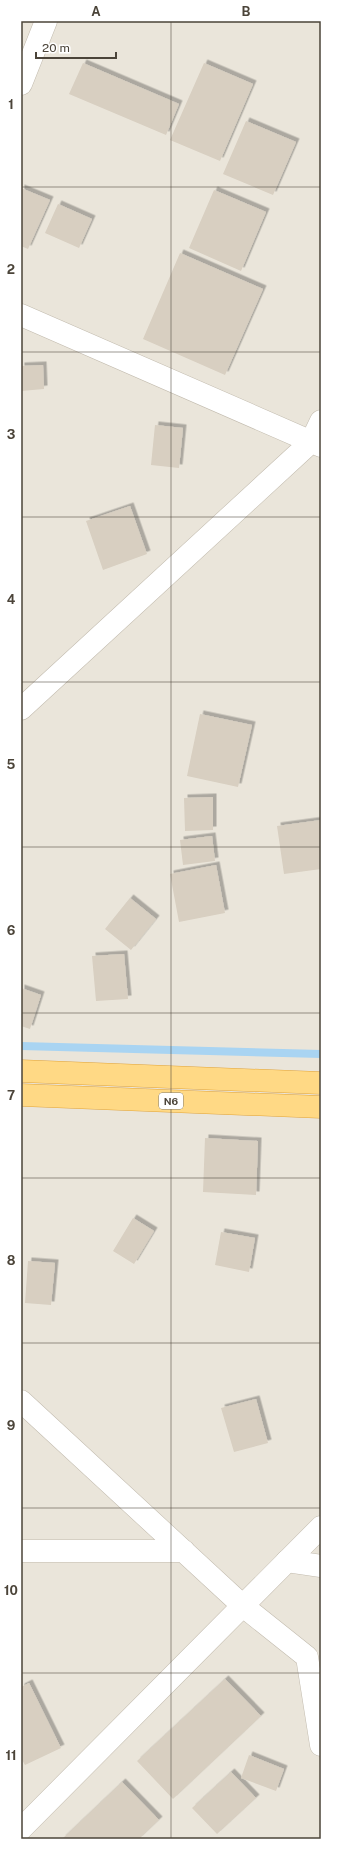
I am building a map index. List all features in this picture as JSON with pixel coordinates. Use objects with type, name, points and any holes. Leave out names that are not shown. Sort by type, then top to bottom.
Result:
[{"type":"highway","name":"N6","points":[[21,1071],[321,1083]]},
{"type":"highway","name":"N6","points":[[21,1095],[321,1107]]},
{"type":"street","points":[[21,84],[46,21]]},
{"type":"street","points":[[21,315],[316,444]]},
{"type":"street","points":[[21,709],[316,444],[321,421]]},
{"type":"street","points":[[21,1401],[243,1606],[307,1657],[321,1745]]},
{"type":"street","points":[[21,1829],[321,1527]]},
{"type":"street","points":[[21,1551],[184,1551]]},
{"type":"street","points":[[287,1561],[321,1566]]},
{"type":"shaded area","points":[[21,21],[321,21],[321,1839],[21,1839]]},
{"type":"building","points":[[83,63],[179,104],[166,135],[69,94]]},
{"type":"building","points":[[204,63],[253,84],[220,161],[170,140]]},
{"type":"building","points":[[246,121],[296,142],[273,195],[223,174]]},
{"type":"building","points":[[21,188],[50,200],[28,249],[21,246]]},
{"type":"building","points":[[214,190],[266,212],[241,271],[189,248]]},
{"type":"building","points":[[58,204],[92,219],[79,248],[45,233]]},
{"type":"building","points":[[180,253],[263,289],[225,375],[143,339]]},
{"type":"building","points":[[43,365],[44,389],[21,391],[21,366]]},
{"type":"building","points":[[155,425],[183,428],[179,468],[151,465]]},
{"type":"building","points":[[130,506],[147,554],[103,570],[86,521]]},
{"type":"building","points":[[200,714],[252,725],[238,787],[187,776]]},
{"type":"building","points":[[213,797],[213,830],[185,831],[184,798]]},
{"type":"building","points":[[321,820],[321,869],[284,874],[277,826]]},
{"type":"building","points":[[212,836],[215,861],[183,865],[180,840]]},
{"type":"building","points":[[216,865],[225,913],[179,922],[170,874]]},
{"type":"building","points":[[130,898],[156,919],[131,950],[105,929]]},
{"type":"building","points":[[124,954],[128,999],[96,1001],[92,956]]},
{"type":"building","points":[[21,988],[41,995],[30,1029],[21,1026]]},
{"type":"building","points":[[205,1138],[258,1141],[256,1195],[203,1192]]},
{"type":"building","points":[[133,1218],[154,1231],[134,1264],[113,1251]]},
{"type":"building","points":[[221,1232],[255,1238],[249,1272],[215,1265]]},
{"type":"building","points":[[28,1261],[55,1263],[51,1305],[25,1303]]},
{"type":"building","points":[[256,1399],[268,1443],[234,1452],[221,1408]]},
{"type":"building","points":[[225,1679],[261,1716],[173,1799],[137,1761]]},
{"type":"building","points":[[29,1683],[61,1748],[25,1765],[21,1758],[21,1687]]},
{"type":"building","points":[[249,1755],[284,1769],[276,1791],[241,1778]]},
{"type":"building","points":[[231,1772],[256,1798],[217,1834],[192,1808]]},
{"type":"building","points":[[122,1782],[159,1820],[139,1839],[62,1839]]},
{"type":"waterway","points":[[21,1046],[321,1054]]}]
